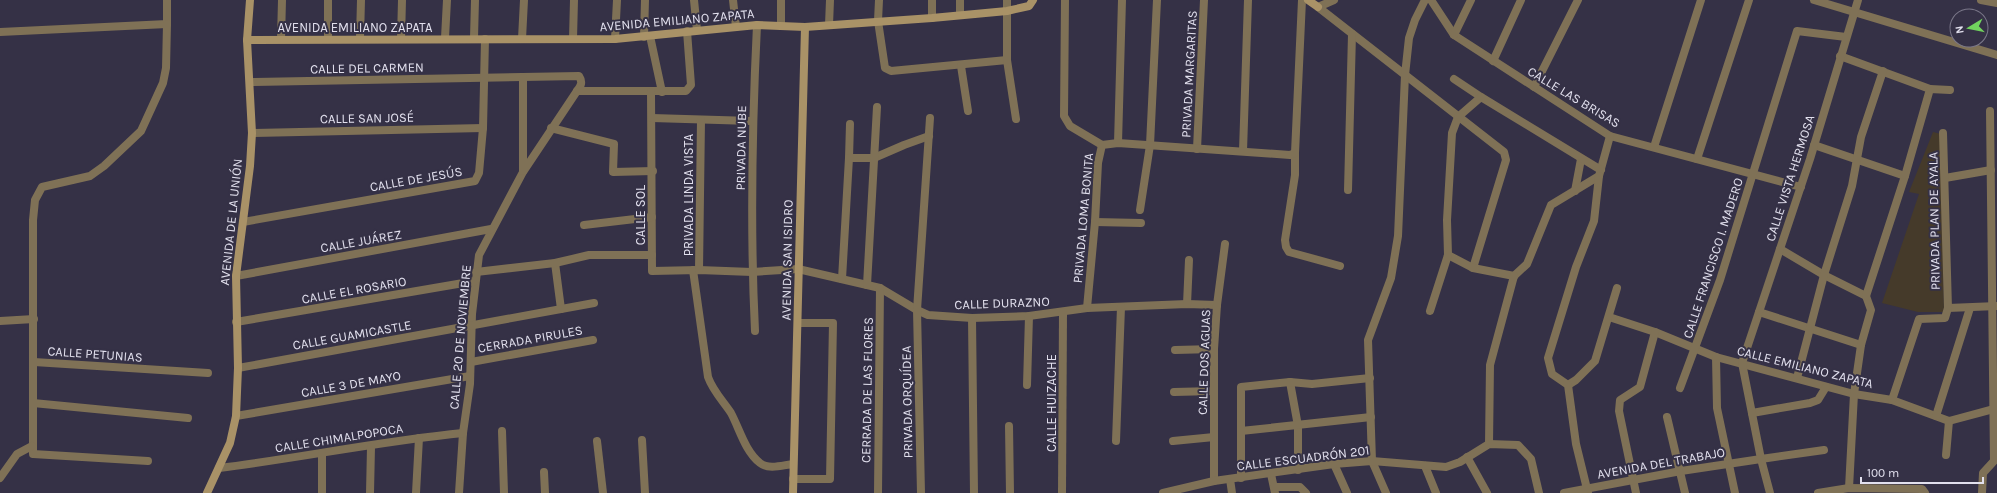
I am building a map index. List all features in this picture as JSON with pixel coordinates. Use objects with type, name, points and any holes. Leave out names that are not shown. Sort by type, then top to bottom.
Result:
[{"type":"main road","name":"AVENIDA DE LA UNIÓN","points":[[206,493],[230,443],[236,416],[238,368],[236,276],[252,133],[247,40],[250,0]]},
{"type":"main road","name":"AVENIDA EMILIANO ZAPATA","points":[[247,40],[328,38],[615,39],[757,25],[805,27],[932,18],[1007,11],[1029,6],[1033,0]]},
{"type":"main road","points":[[1308,0],[1318,7]]},
{"type":"main road","name":"AVENIDA SAN ISIDRO","points":[[792,493],[798,323],[798,269],[805,27]]},
{"type":"street","name":"CALLE PETUNIAS","points":[[167,0],[166,68],[163,83],[141,132],[104,166],[90,176],[42,187],[38,193],[33,220],[34,362],[208,373]]},
{"type":"street","points":[[281,39],[282,0]]},
{"type":"street","points":[[328,0],[328,38]]},
{"type":"street","points":[[360,38],[361,0]]},
{"type":"street","points":[[401,39],[402,0]]},
{"type":"street","points":[[445,38],[447,0]]},
{"type":"street","points":[[474,38],[475,0]]},
{"type":"street","points":[[522,39],[524,0]]},
{"type":"street","points":[[573,39],[574,0]]},
{"type":"street","points":[[615,39],[617,0]]},
{"type":"street","points":[[645,0],[647,36],[662,92]]},
{"type":"street","points":[[694,0],[697,30]]},
{"type":"street","points":[[733,0],[736,27]]},
{"type":"street","points":[[781,0],[781,26]]},
{"type":"street","points":[[829,25],[830,0]]},
{"type":"street","points":[[879,0],[878,21],[885,68],[891,71],[962,66],[1007,60]]},
{"type":"street","points":[[932,0],[932,18]]},
{"type":"street","points":[[960,0],[960,15]]},
{"type":"street","points":[[1007,0],[1007,60],[1016,119]]},
{"type":"street","points":[[1066,0],[1064,116],[1070,126],[1102,145]]},
{"type":"street","points":[[1118,143],[1122,0]]},
{"type":"street","points":[[1140,210],[1150,145],[1157,0]]},
{"type":"street","name":"PRIVADA MARGARITAS","points":[[1197,149],[1204,0]]},
{"type":"street","points":[[1243,151],[1248,0]]},
{"type":"street","points":[[1302,0],[1295,175],[1285,240],[1286,247],[1289,252],[1340,266]]},
{"type":"street","points":[[1334,0],[1318,7],[1504,152],[1506,160],[1473,268]]},
{"type":"street","points":[[1386,493],[1372,461],[1368,340],[1391,278],[1398,236],[1405,75],[1409,38],[1425,0]]},
{"type":"street","name":"CALLE LAS BRISAS","points":[[1431,0],[1454,35],[1610,136],[1801,187]]},
{"type":"street","points":[[1454,35],[1471,0]]},
{"type":"street","points":[[1493,61],[1521,0]]},
{"type":"street","points":[[1534,87],[1578,0]]},
{"type":"street","points":[[1654,147],[1701,0]]},
{"type":"street","points":[[1697,158],[1749,0]]},
{"type":"street","points":[[1814,0],[1997,56]]},
{"type":"street","name":"CALLE VISTA HERMOSA","points":[[1742,363],[1801,187],[1858,0]]},
{"type":"street","points":[[1981,0],[1997,3]]},
{"type":"street","points":[[0,32],[167,24]]},
{"type":"street","name":"PRIVADA NUBE","points":[[755,331],[752,272],[752,121],[757,25]]},
{"type":"street","points":[[577,91],[686,91],[691,85],[688,31]]},
{"type":"street","name":"CALLE FRANCISCO I. MADERO","points":[[1680,388],[1720,280],[1797,31],[1846,37]]},
{"type":"street","points":[[1348,190],[1352,34]]},
{"type":"street","name":"CALLE DE JESÚS","points":[[243,222],[475,181],[479,173],[483,128],[485,39]]},
{"type":"street","points":[[1840,56],[1930,89],[1950,90]]},
{"type":"street","points":[[962,66],[968,111]]},
{"type":"street","points":[[1797,378],[1824,275],[1852,186],[1861,137],[1883,71]]},
{"type":"street","points":[[523,172],[523,78],[579,76],[582,84],[577,91]]},
{"type":"street","name":"CALLE DEL CARMEN","points":[[250,82],[523,78]]},
{"type":"street","points":[[1454,79],[1581,159],[1600,173]]},
{"type":"street","points":[[1849,488],[1854,394],[1861,345],[1871,310],[1866,296],[1905,176],[1930,89]]},
{"type":"street","name":"CALLE 20 DE NOVIEMBRE","points":[[459,493],[463,433],[470,376],[471,326],[479,255],[491,229],[523,172],[577,91]]},
{"type":"street","points":[[651,92],[653,171]]},
{"type":"street","points":[[1430,311],[1448,255],[1447,220],[1452,133],[1458,117],[1481,97]]},
{"type":"street","points":[[867,285],[877,107]]},
{"type":"street","points":[[1982,493],[1983,472],[1994,461],[1995,306],[1990,111]]},
{"type":"street","name":"PRIVADA LINDA VISTA","points":[[652,118],[752,121]]},
{"type":"street","name":"PRIVADA ORQUÍDEA","points":[[922,493],[917,310],[930,118]]},
{"type":"street","name":"PRIVADA LINDA VISTA","points":[[701,120],[696,270],[708,377],[711,386],[731,413],[746,445],[760,463],[767,467],[793,464]]},
{"type":"street","points":[[842,279],[850,124]]},
{"type":"street","name":"CALLE SAN JOSÉ","points":[[252,133],[483,128]]},
{"type":"street","name":"CALLE SOL","points":[[551,128],[614,144],[613,172],[653,171],[652,271]]},
{"type":"street","name":"PRIVADA PLAN DE AYALA","points":[[1943,133],[1948,308]]},
{"type":"street","points":[[849,158],[874,158],[929,136]]},
{"type":"street","points":[[1568,384],[1552,374],[1548,358],[1576,267],[1594,221],[1600,173],[1610,136]]},
{"type":"street","name":"PRIVADA LOMA BONITA","points":[[1087,308],[1095,222],[1098,163],[1102,145],[1118,143],[1290,155],[1295,153]]},
{"type":"street","points":[[1814,145],[1905,176]]},
{"type":"street","points":[[1575,191],[1581,159]]},
{"type":"street","points":[[1944,178],[1991,170]]},
{"type":"street","points":[[1539,493],[1531,459],[1518,445],[1489,444],[1490,365],[1514,276],[1526,264],[1551,205],[1575,191],[1600,173]]},
{"type":"street","points":[[584,225],[652,217]]},
{"type":"street","points":[[1095,222],[1141,223]]},
{"type":"street","name":"CALLE JUÁREZ","points":[[236,276],[491,229]]},
{"type":"street","name":"CALLE DOS AGUAS","points":[[1214,482],[1214,349],[1217,305],[1225,244]]},
{"type":"street","points":[[1780,249],[1824,275],[1866,296]]},
{"type":"street","points":[[476,272],[555,263],[589,255],[652,255]]},
{"type":"street","points":[[1448,255],[1473,268],[1514,276]]},
{"type":"street","points":[[1187,304],[1189,260]]},
{"type":"street","points":[[555,263],[561,309]]},
{"type":"street","name":"CALLE DURAZNO","points":[[652,271],[696,270],[752,272],[798,269],[880,288],[928,315],[972,318],[1029,316],[1087,308],[1187,304],[1217,305]]},
{"type":"street","name":"CALLE EL ROSARIO","points":[[236,322],[475,281]]},
{"type":"street","name":"CERRADA DE LAS FLORES","points":[[878,493],[880,288]]},
{"type":"street","points":[[1568,384],[1576,380],[1595,361],[1617,288]]},
{"type":"street","points":[[471,326],[594,303]]},
{"type":"street","points":[[1892,400],[1920,320],[1945,318],[1948,308],[1995,306]]},
{"type":"street","points":[[1116,441],[1121,307]]},
{"type":"street","points":[[1936,416],[1970,308]]},
{"type":"street","name":"CALLE HUIZACHE","points":[[1062,493],[1063,312]]},
{"type":"street","points":[[1759,312],[1861,345]]},
{"type":"street","points":[[1027,385],[1029,316]]},
{"type":"street","name":"CALLE EMILIANO ZAPATA","points":[[1609,317],[1655,332],[1716,357],[1854,394],[1892,400],[1949,421]]},
{"type":"street","points":[[972,318],[974,493]]},
{"type":"street","points":[[0,321],[34,319]]},
{"type":"street","points":[[793,479],[830,479],[834,323],[798,323]]},
{"type":"street","name":"CALLE GUAMICASTLE","points":[[238,368],[471,326]]},
{"type":"street","points":[[1636,493],[1619,411],[1620,400],[1640,387],[1655,332]]},
{"type":"street","name":"CERRADA PIRULES","points":[[471,362],[593,340]]},
{"type":"street","points":[[1175,350],[1214,349]]},
{"type":"street","points":[[1716,357],[1717,408],[1730,463],[1735,493]]},
{"type":"street","points":[[34,362],[33,454],[148,461]]},
{"type":"street","points":[[1742,363],[1761,459],[1770,493]]},
{"type":"street","name":"CALLE 3 DE MAYO","points":[[236,416],[470,376]]},
{"type":"street","points":[[1241,478],[1240,387],[1290,382],[1312,384],[1370,378]]},
{"type":"street","points":[[1290,382],[1298,426],[1298,470]]},
{"type":"street","points":[[1568,384],[1576,444],[1587,491]]},
{"type":"street","points":[[1752,413],[1810,403],[1818,400],[1826,386]]},
{"type":"street","points":[[1174,392],[1214,391]]},
{"type":"street","points":[[33,403],[188,418]]},
{"type":"street","points":[[1946,455],[1949,421],[1995,408]]},
{"type":"street","points":[[1241,431],[1371,417]]},
{"type":"street","points":[[1667,417],[1685,493]]},
{"type":"street","points":[[1009,426],[1010,493]]},
{"type":"street","points":[[502,430],[504,493]]},
{"type":"street","name":"CALLE CHIMALPOPOCA","points":[[219,468],[284,460],[418,438],[463,433]]},
{"type":"street","points":[[1173,441],[1214,437]]},
{"type":"street","points":[[416,493],[418,438]]},
{"type":"street","points":[[642,440],[645,493]]},
{"type":"street","points":[[598,441],[604,493]]},
{"type":"street","name":"CALLE ESCUADRÓN 201","points":[[1163,493],[1183,491],[1230,479],[1334,464],[1372,461],[1446,467],[1460,462],[1489,444]]},
{"type":"street","points":[[0,478],[17,454],[32,446]]},
{"type":"street","points":[[370,493],[371,446]]},
{"type":"street","name":"AVENIDA DEL TRABAJO","points":[[1564,493],[1587,491],[1681,471],[1824,450]]},
{"type":"street","points":[[322,453],[322,493]]},
{"type":"street","points":[[1467,457],[1487,493]]},
{"type":"street","points":[[1334,464],[1347,493]]},
{"type":"street","points":[[1425,466],[1436,493]]},
{"type":"street","points":[[544,472],[545,493]]},
{"type":"street","points":[[1271,474],[1275,490],[1300,487],[1306,493]]},
{"type":"street","points":[[1230,479],[1232,493]]},
{"type":"street","points":[[1818,493],[1849,488],[1880,491],[1922,489],[1925,493]]},
{"type":"shaded area","points":[[1933,132],[1941,134],[1944,312],[1918,312],[1882,303],[1919,194],[1909,192]]}]
